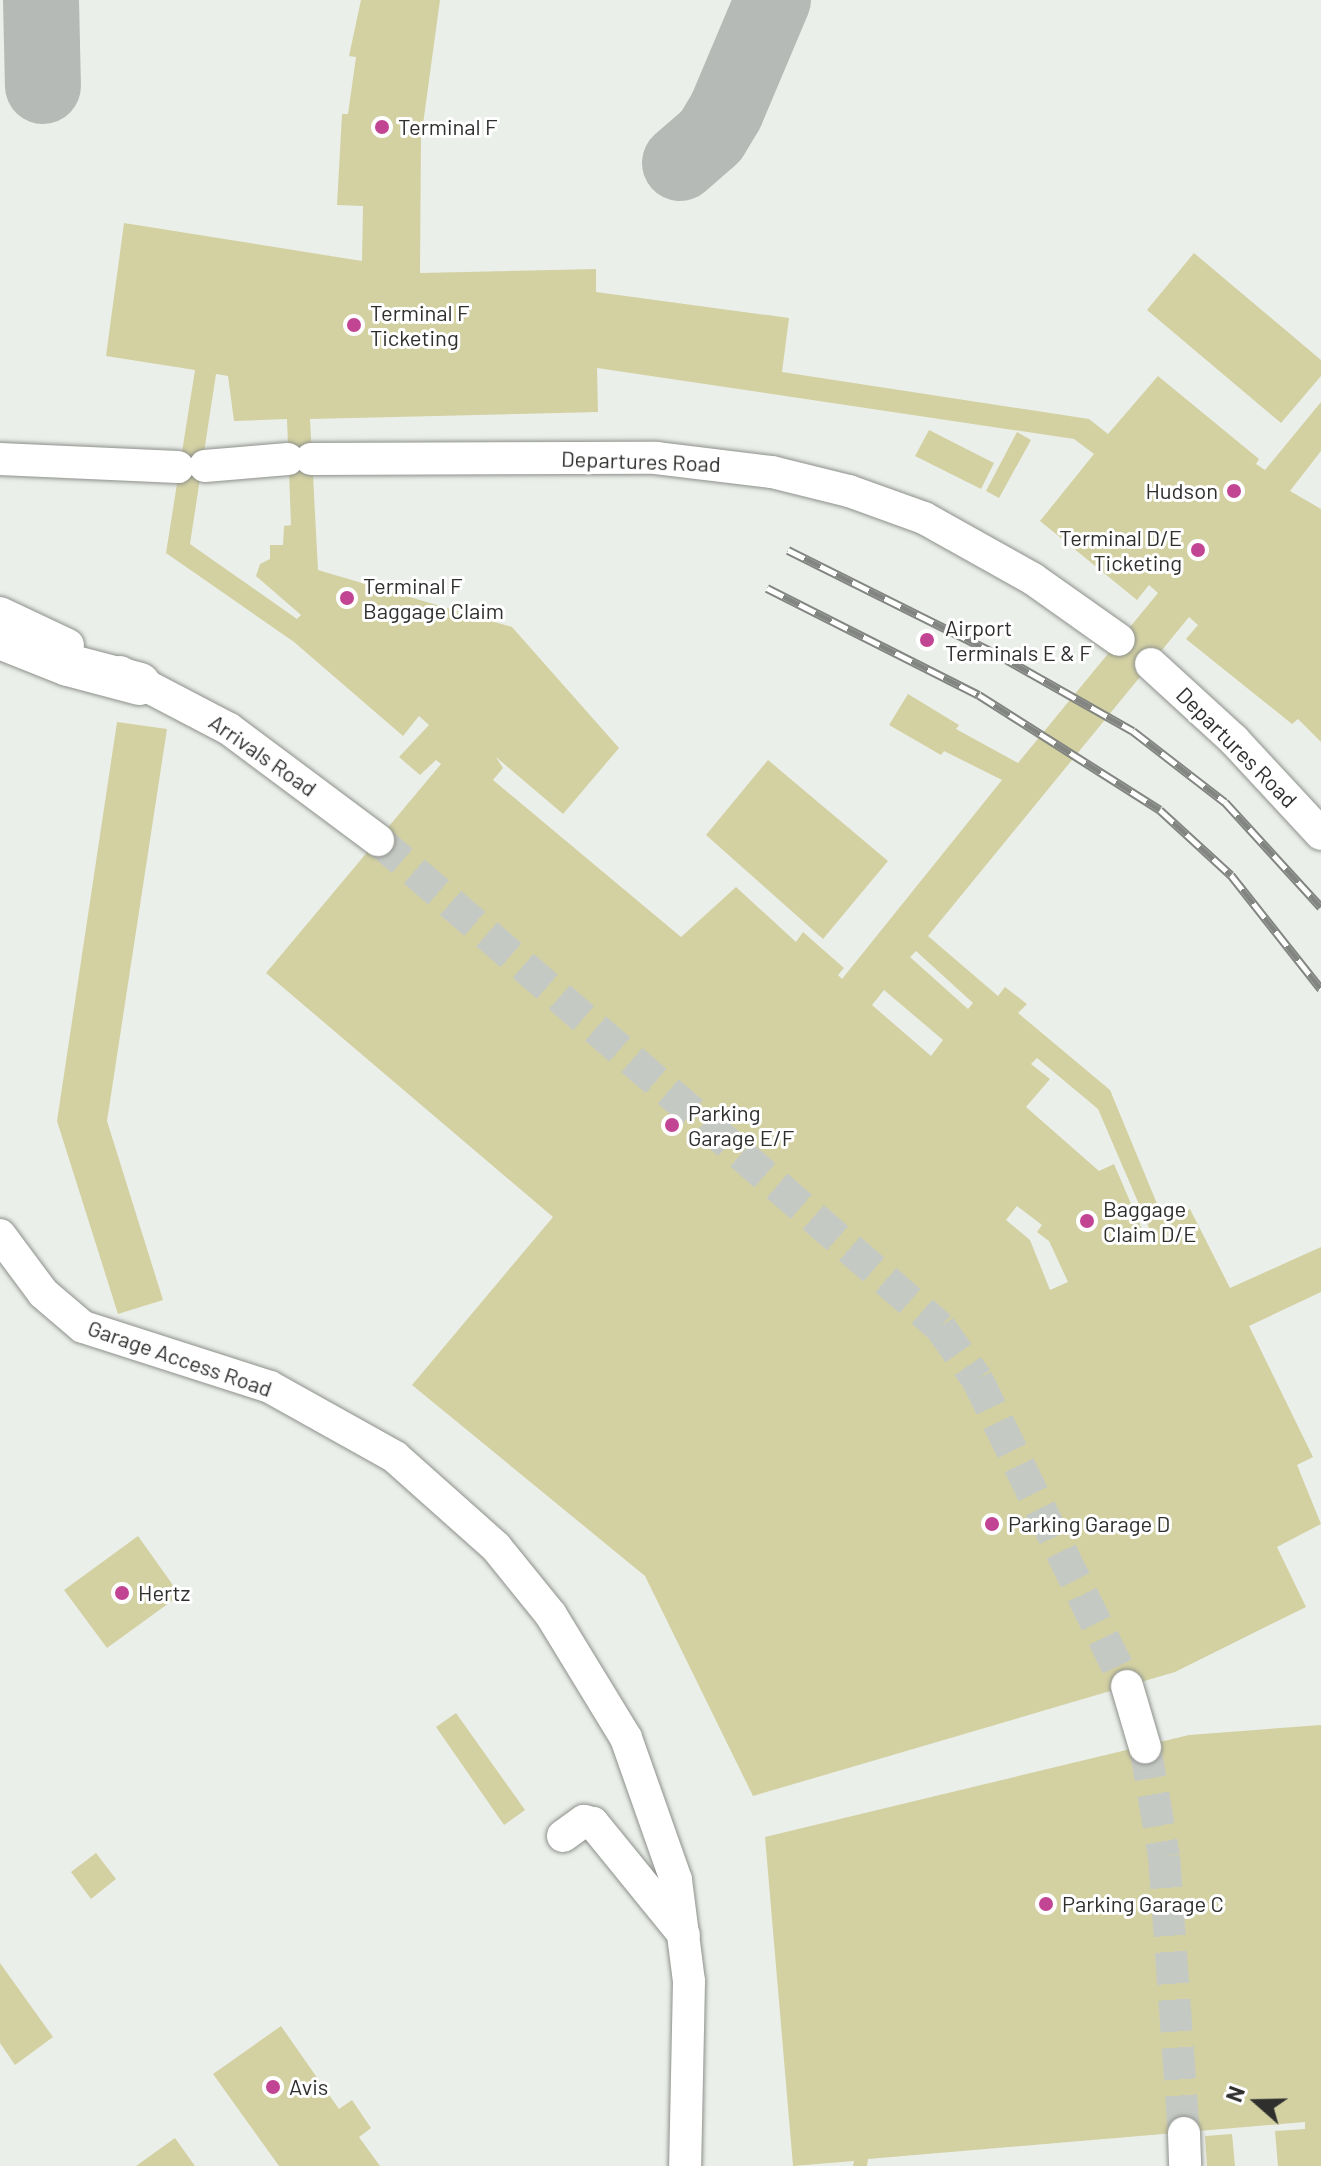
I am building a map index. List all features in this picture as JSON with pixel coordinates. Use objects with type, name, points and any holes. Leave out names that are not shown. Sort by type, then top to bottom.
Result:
[{"type":"highway","points":[[0,638],[68,665],[140,684]]},
{"type":"street","name":"Departures Road","points":[[0,459],[192,466],[300,459],[656,458],[772,472],[849,491],[924,518],[1033,579],[1119,640]]},
{"type":"street","name":"Arrivals Road","points":[[0,613],[255,746],[378,840]]},
{"type":"street","name":"Departures Road","points":[[1151,664],[1242,749],[1321,834]]},
{"type":"street","name":"Garage Access Road","points":[[0,1235],[43,1293],[83,1327],[238,1375],[314,1409],[395,1457],[496,1547],[571,1643],[626,1738],[661,1827],[684,1935],[689,2010],[685,2166]]},
{"type":"street","points":[[1127,1686],[1145,1747]]},
{"type":"street","points":[[563,1836],[584,1821],[593,1823],[684,1935]]},
{"type":"street","points":[[1184,2133],[1185,2166]]},
{"type":"building","points":[[361,0],[440,0],[421,139],[420,273],[596,269],[596,292],[789,318],[782,372],[1089,419],[1108,434],[1158,376],[1259,459],[1256,464],[1265,470],[1321,402],[1321,451],[1290,491],[1321,509],[1321,742],[1298,719],[1292,724],[1186,639],[1198,625],[1189,617],[928,936],[998,996],[1005,987],[1027,1004],[1018,1013],[1110,1090],[1165,1223],[1190,1209],[1230,1288],[1321,1247],[1321,1292],[1249,1326],[1313,1457],[1297,1465],[1321,1524],[1277,1547],[1306,1607],[1175,1672],[753,1796],[645,1576],[412,1385],[553,1217],[266,973],[441,764],[436,760],[420,775],[399,757],[429,725],[419,716],[403,736],[294,642],[166,553],[195,370],[106,356],[124,223],[362,261],[363,206],[337,205],[342,114],[348,114],[356,57],[349,56]],"holes":[[[597,368],[1074,439],[1094,454],[1040,521],[1137,600],[1149,585],[1158,593],[1018,763],[956,729],[959,725],[908,694],[889,725],[941,755],[944,751],[1002,780],[842,979],[838,975],[844,968],[803,932],[796,942],[736,887],[681,937],[493,780],[503,768],[496,757],[563,814],[619,748],[512,627],[318,570],[310,419],[598,412]],[[216,374],[228,376],[234,421],[287,419],[291,525],[284,526],[283,545],[270,545],[270,559],[260,564],[256,576],[301,615],[297,619],[190,544]],[[916,951],[973,1003],[968,1009],[910,957]],[[884,990],[943,1040],[931,1056],[872,1005]],[[1037,1058],[1098,1109],[1150,1230],[1144,1234],[1114,1164],[1099,1171],[1026,1107],[1050,1079],[1031,1064]],[[1017,1206],[1042,1225],[1037,1232],[1049,1241],[1068,1282],[1050,1290],[1030,1240],[1006,1220]]]},
{"type":"building","points":[[1194,253],[1321,360],[1321,376],[1281,423],[1147,310]]},
{"type":"building","points":[[929,430],[994,463],[981,489],[915,456]]},
{"type":"building","points":[[1017,432],[1031,440],[999,498],[986,491]]},
{"type":"building","points":[[117,722],[167,729],[107,1121],[163,1300],[118,1314],[57,1121]]},
{"type":"building","points":[[768,760],[888,861],[823,939],[706,835]]},
{"type":"building","name":"Hertz","points":[[138,1536],[180,1595],[107,1648],[64,1590]]},
{"type":"building","points":[[456,1713],[525,1810],[504,1825],[436,1727]]},
{"type":"building","name":"Parking Garage C","points":[[1321,1725],[1321,2166],[1278,2166],[1275,2131],[1305,2129],[1305,2122],[868,2159],[867,2166],[853,2166],[854,2161],[793,2166],[765,1837],[1189,1735]]},
{"type":"building","points":[[96,1853],[116,1879],[91,1899],[71,1872]]},
{"type":"building","points":[[0,1963],[53,2037],[15,2065],[0,2043]]},
{"type":"building","name":"Avis","points":[[281,2026],[339,2109],[352,2100],[371,2128],[359,2137],[380,2166],[279,2166],[213,2074]]},
{"type":"building","points":[[1232,2134],[1235,2166],[1207,2166],[1205,2136]]},
{"type":"building","points":[[175,2138],[195,2166],[136,2166]]},
{"type":"taxiway","points":[[41,0],[43,86]]},
{"type":"taxiway","points":[[680,163],[711,136],[726,111],[773,0]]},
{"type":"tunnel","points":[[378,840],[940,1327],[977,1379],[1127,1686]]},
{"type":"tunnel","points":[[1145,1747],[1164,1856],[1184,2133]]},
{"type":"railway","points":[[788,550],[997,654],[1133,731],[1225,802],[1321,907]]},
{"type":"railway","points":[[767,588],[979,695],[1160,810],[1231,875],[1321,989]]},
{"type":"place","name":"Terminal F","points":[[382,127]]},
{"type":"place","name":"Terminal F Ticketing","points":[[354,325]]},
{"type":"place","name":"Hudson","points":[[1234,491]]},
{"type":"place","name":"Terminal D/E Ticketing","points":[[1198,550]]},
{"type":"place","name":"Terminal F Baggage Claim","points":[[347,598]]},
{"type":"place","name":"Airport Terminals E & F","points":[[927,640]]},
{"type":"place","name":"Parking Garage E/F","points":[[672,1125]]},
{"type":"place","name":"Baggage Claim D/E","points":[[1087,1221]]},
{"type":"place","name":"Parking Garage D","points":[[992,1524]]},
{"type":"place","name":"Hertz","points":[[122,1593]]},
{"type":"place","name":"Parking Garage C","points":[[1046,1904]]},
{"type":"place","name":"Avis","points":[[273,2087]]}]
